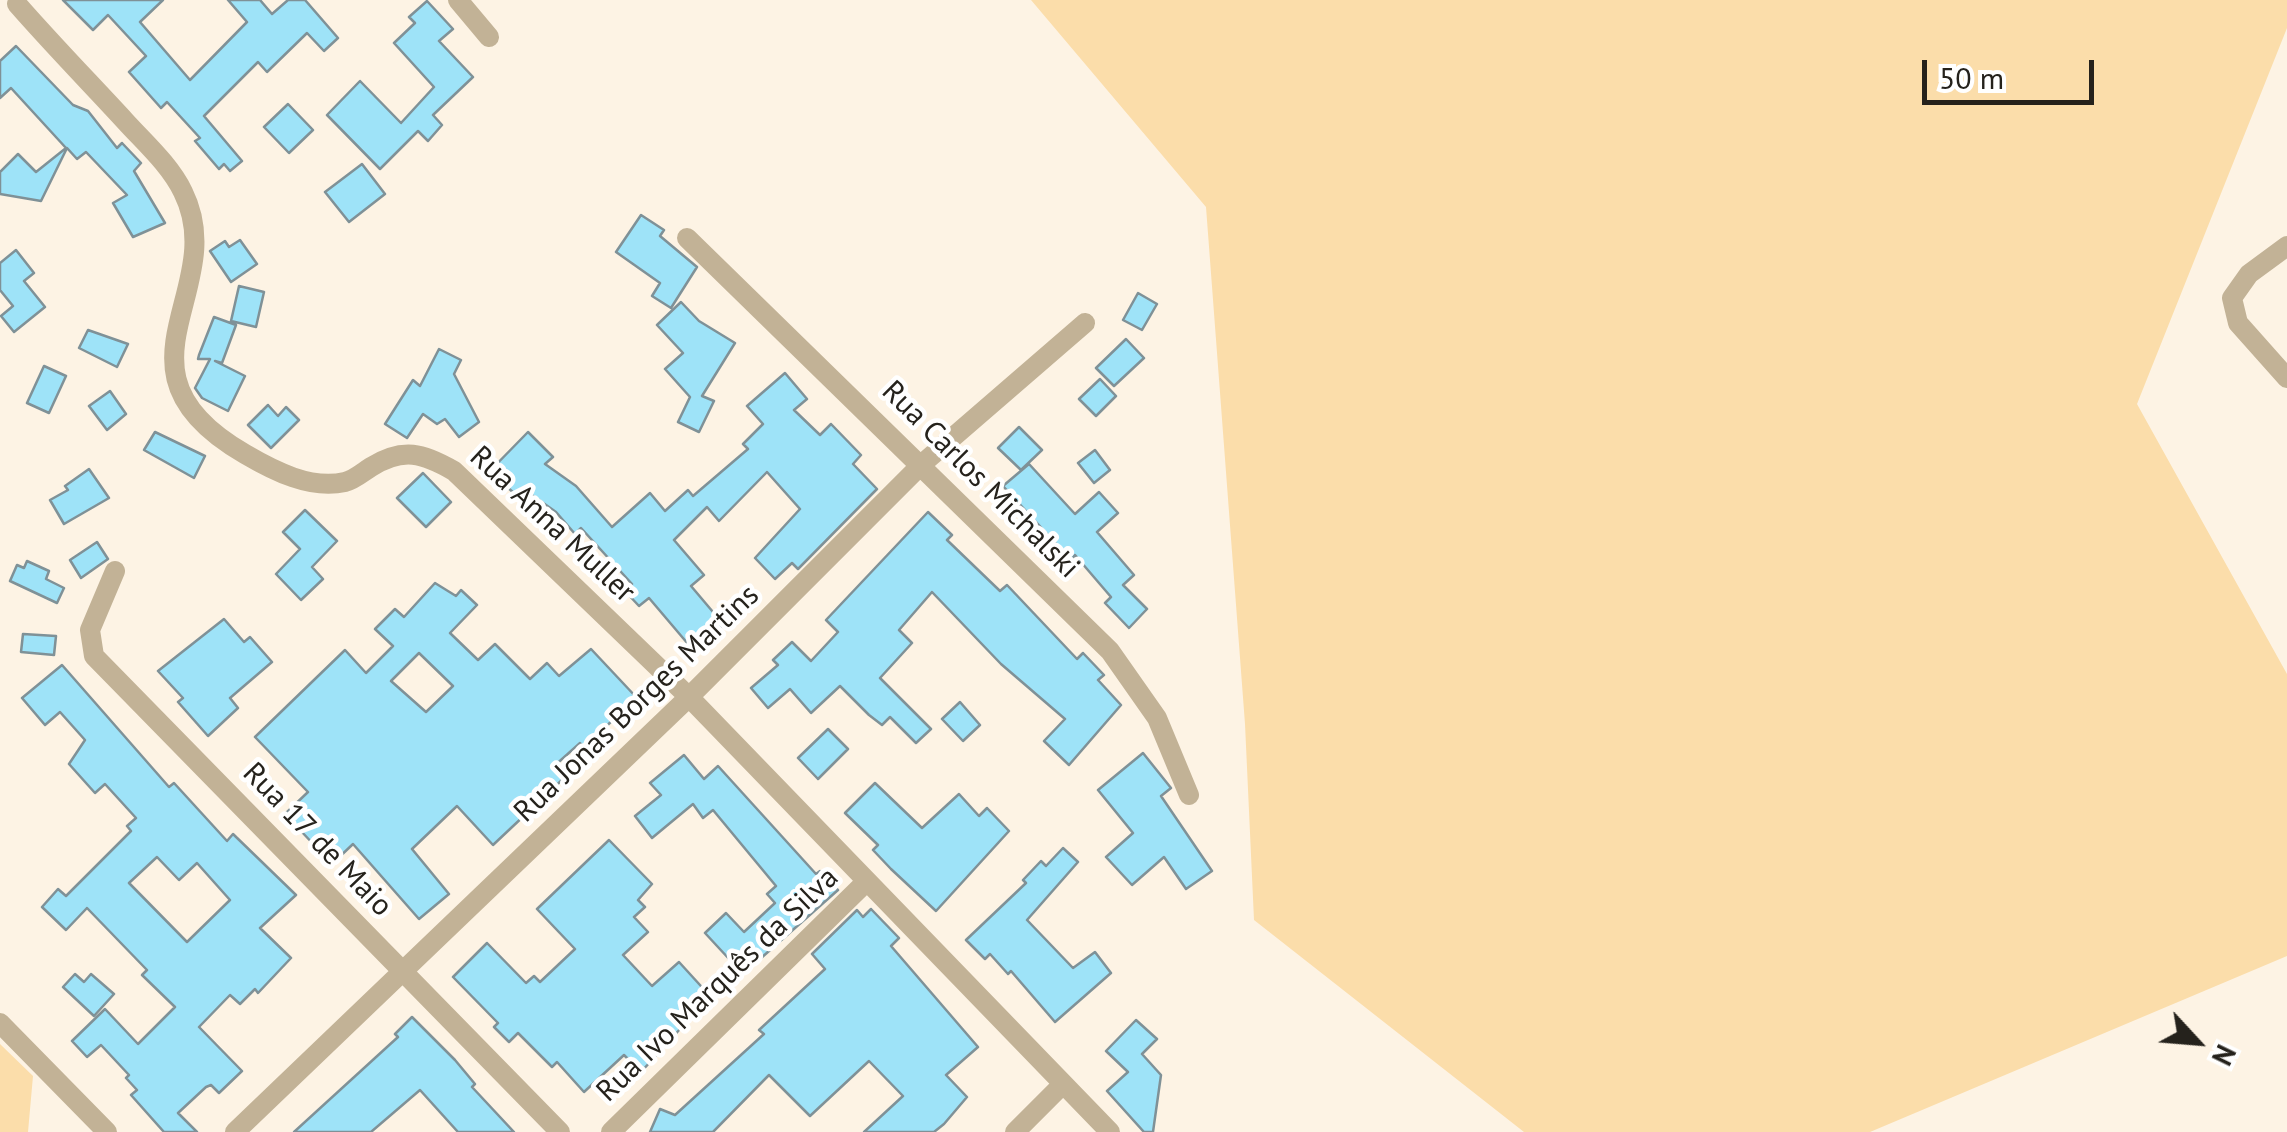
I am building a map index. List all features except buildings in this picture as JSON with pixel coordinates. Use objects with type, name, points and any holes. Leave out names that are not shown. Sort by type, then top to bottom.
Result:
[{"type":"street","points":[[458,0],[489,37]]},
{"type":"street","points":[[0,19],[19,2]]},
{"type":"street","name":"Rua Anna Muller","points":[[19,2],[159,158],[183,191],[191,216],[191,250],[173,369],[182,401],[206,427],[244,454],[292,477],[321,484],[348,482],[389,456],[404,452],[434,460],[454,471],[689,697],[1110,1132]]},
{"type":"street","name":"Rua Carlos Michalski","points":[[687,238],[1110,651],[1156,718],[1190,795]]},
{"type":"street","points":[[2287,246],[2249,274],[2232,298],[2238,323],[2287,378]]},
{"type":"street","name":"Rua Jonas Borges Martins","points":[[234,1132],[689,697],[922,464],[1085,323]]},
{"type":"street","name":"Rua 17 de Maio","points":[[115,570],[90,630],[94,656],[560,1132]]},
{"type":"street","name":"Rua Ivo Marquês da Silva","points":[[611,1132],[868,881]]},
{"type":"street","points":[[0,1023],[107,1132]]},
{"type":"street","points":[[1015,1132],[1064,1084]]},
{"type":"shaded area","points":[[1031,0],[2287,0],[2287,28],[2137,404],[2287,674],[2287,956],[1870,1132],[1524,1132],[1254,920],[1245,724],[1206,207]]},
{"type":"shaded area","points":[[0,1044],[33,1076],[28,1132],[0,1132]]}]
